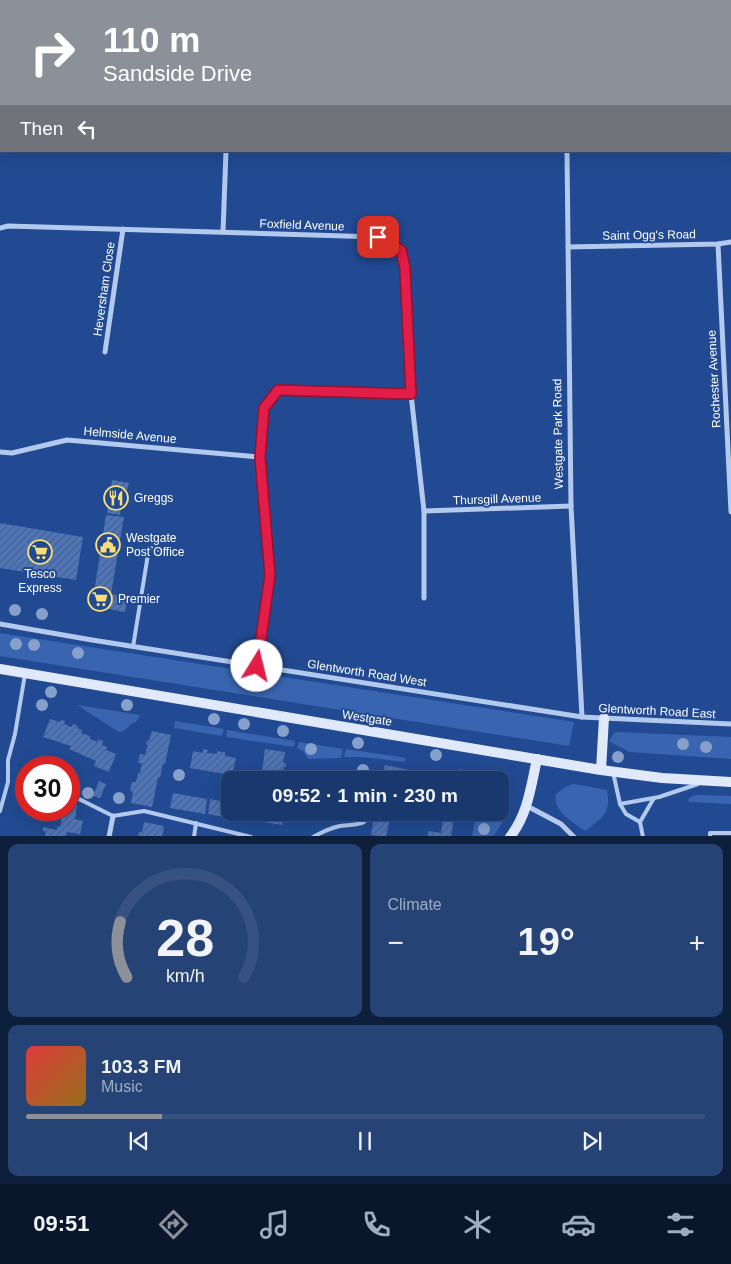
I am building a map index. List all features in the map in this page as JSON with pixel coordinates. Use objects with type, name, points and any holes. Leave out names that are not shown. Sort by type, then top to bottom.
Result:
[{"type":"street","points":[[224,232],[226,152]]},
{"type":"street","name":"Westgate Park Road","points":[[567,152],[571,506],[582,717]]},
{"type":"street","name":"Foxfield Avenue","points":[[0,228],[8,226],[378,237],[401,250],[405,268],[411,394],[424,511],[424,598]]},
{"type":"street","name":"Heversham Close","points":[[105,352],[123,229]]},
{"type":"street","name":"Saint Ogg's Road","points":[[568,247],[718,244],[731,242]]},
{"type":"street","name":"Rochester Avenue","points":[[718,244],[731,512]]},
{"type":"street","points":[[257,666],[270,575],[260,457],[264,408],[278,390],[411,394]]},
{"type":"street","name":"Helmside Avenue","points":[[0,452],[12,453],[67,440],[260,457]]},
{"type":"street","name":"Thursgill Avenue","points":[[424,511],[571,506]]},
{"type":"street","name":"Glentworth Road West","points":[[0,624],[133,647],[582,717]]},
{"type":"street","name":"Westgate","points":[[0,670],[613,772],[662,778],[731,782]]},
{"type":"street","name":"Glentworth Road East","points":[[582,717],[731,724]]},
{"type":"street","points":[[601,770],[604,718]]},
{"type":"street","points":[[510,836],[516,829],[527,806],[537,759]]},
{"type":"street","points":[[527,806],[561,824],[574,836]]},
{"type":"street","points":[[109,836],[113,816]]},
{"type":"lane","points":[[133,647],[149,548],[176,552]]},
{"type":"lane","points":[[0,811],[8,782],[8,760],[15,734],[25,674]]},
{"type":"lane","points":[[613,772],[620,804],[626,814],[640,822]]},
{"type":"lane","points":[[620,804],[654,798],[707,781]]},
{"type":"lane","points":[[642,836],[640,822],[654,798]]},
{"type":"lane","points":[[80,800],[113,816],[144,811],[251,836]]},
{"type":"lane","points":[[313,836],[343,825],[359,825],[364,821]]},
{"type":"lane","points":[[194,836],[196,823]]},
{"type":"lane","points":[[710,836],[710,833],[731,834]]},
{"type":"shaded area","points":[[0,633],[574,722],[569,746],[0,656]]},
{"type":"shaded area","points":[[77,705],[140,715],[136,722],[124,731],[119,732]]},
{"type":"shaded area","points":[[175,721],[224,729],[222,736],[174,728]]},
{"type":"shaded area","points":[[227,730],[295,741],[294,747],[226,737]]},
{"type":"shaded area","points":[[614,733],[731,737],[731,759],[629,752],[609,741]]},
{"type":"shaded area","points":[[299,742],[343,749],[341,758],[308,759],[303,751],[297,748]]},
{"type":"shaded area","points":[[346,749],[406,758],[405,762],[344,757]]},
{"type":"shaded area","points":[[574,784],[607,790],[607,810],[597,822],[585,831],[564,816],[557,806],[556,794],[567,786]]},
{"type":"shaded area","points":[[696,795],[731,796],[731,804],[689,802],[688,800],[691,797]]},
{"type":"shaded area","points":[[475,821],[503,821],[493,836],[472,836]]},
{"type":"building","points":[[112,480],[129,483],[127,490],[123,490],[120,515],[107,513]]},
{"type":"building","points":[[106,515],[124,517],[111,594],[127,597],[125,612],[92,606]]},
{"type":"building","name":"Tesco Express","points":[[0,523],[83,537],[76,580],[0,568]]},
{"type":"building","points":[[50,719],[60,722],[61,720],[65,721],[64,724],[72,727],[73,724],[78,726],[77,728],[82,730],[81,733],[90,736],[90,739],[98,742],[98,739],[103,741],[102,745],[107,747],[106,750],[116,754],[109,772],[94,766],[96,761],[69,749],[71,746],[43,737]]},
{"type":"building","points":[[152,731],[171,735],[165,764],[163,763],[160,778],[158,777],[152,807],[131,803],[133,792],[130,791],[132,782],[136,782],[138,773],[140,773],[142,763],[138,763],[140,754],[145,755],[148,745],[146,745],[147,741],[149,741]]},
{"type":"building","points":[[203,749],[208,750],[207,753],[217,754],[217,751],[225,752],[225,756],[236,758],[233,771],[221,771],[221,773],[190,768],[193,751],[203,753]]},
{"type":"building","points":[[265,749],[285,752],[283,763],[286,763],[286,767],[284,767],[283,771],[262,771]]},
{"type":"building","points":[[385,765],[414,771],[384,771]]},
{"type":"building","points":[[99,781],[106,784],[100,798],[93,796]]},
{"type":"building","points":[[173,793],[207,799],[205,814],[170,808]]},
{"type":"building","points":[[210,799],[221,801],[221,816],[208,814]]},
{"type":"building","points":[[61,821],[83,821],[80,834],[67,832],[66,836],[45,836],[46,832],[43,831],[43,827],[57,830],[57,826],[60,827]]},
{"type":"building","points":[[264,821],[282,821],[282,825]]},
{"type":"building","points":[[373,821],[389,821],[386,836],[371,835]]},
{"type":"building","points":[[443,821],[453,822],[451,836],[428,836],[428,831],[441,833]]},
{"type":"building","points":[[144,822],[164,826],[162,836],[138,836],[139,832],[142,832]]},
{"type":"place","name":"Greggs","points":[[116,498]]},
{"type":"place","name":"Westgate Post Office","points":[[108,545]]},
{"type":"place","name":"Tesco Express","points":[[40,552]]},
{"type":"place","name":"Premier","points":[[100,599]]},
{"type":"route","points":[[257,666],[269,594],[270,575],[260,457],[264,408],[278,390],[411,394],[405,268],[401,250],[378,237]]}]
